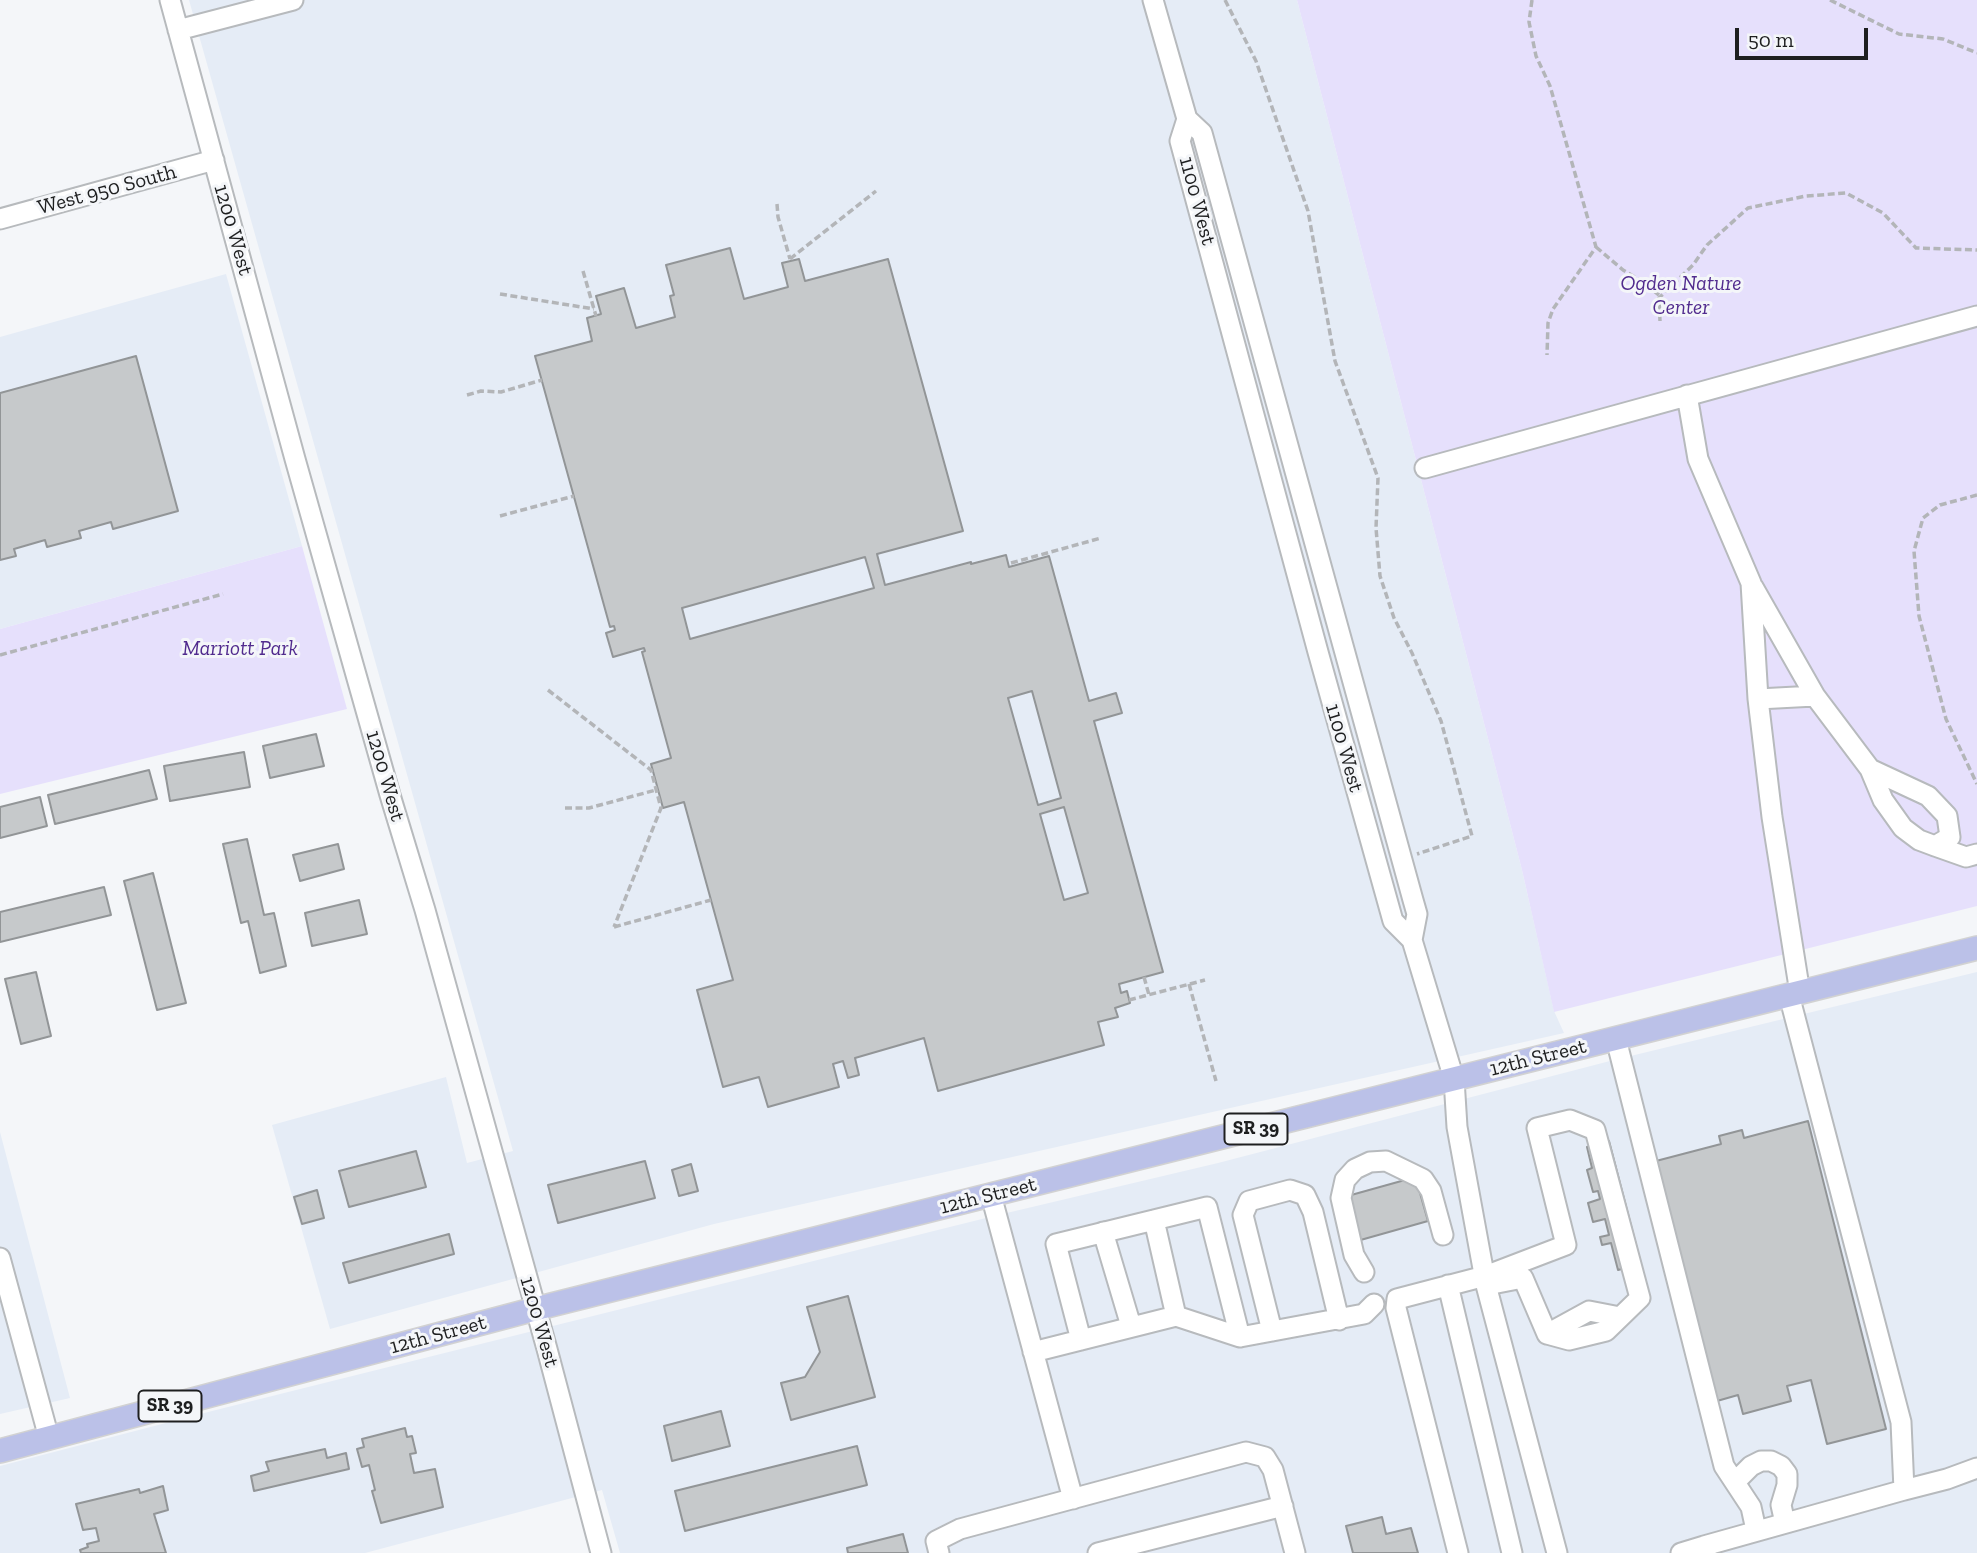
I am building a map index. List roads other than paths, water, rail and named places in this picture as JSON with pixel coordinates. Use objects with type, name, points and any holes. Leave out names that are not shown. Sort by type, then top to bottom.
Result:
[{"type":"main road","name":"12th Street","points":[[0,1451],[536,1309],[1977,948]]},
{"type":"street","name":"1200 West","points":[[170,0],[299,472],[425,909],[601,1553]]},
{"type":"street","points":[[178,30],[293,0]]},
{"type":"street","points":[[1153,0],[1187,119]]},
{"type":"street","name":"1100 West","points":[[1412,940],[1417,914],[1271,379],[1202,134],[1187,119],[1180,141],[1379,872],[1394,921],[1412,940],[1454,1079],[1457,1127],[1485,1280],[1558,1553]]},
{"type":"street","name":"West 950 South","points":[[0,219],[214,160]]},
{"type":"street","points":[[1425,468],[1977,316]]},
{"type":"street","points":[[1687,395],[1698,459],[1751,583],[1815,696],[1870,769],[1883,800],[1902,828],[1919,840],[1966,857],[1977,854]]},
{"type":"street","points":[[1751,583],[1758,698],[1794,994],[1900,1422],[1904,1490]]},
{"type":"street","points":[[1758,698],[1815,696]]},
{"type":"street","points":[[1870,769],[1928,796],[1947,816],[1950,837],[1935,846]]},
{"type":"street","points":[[1379,872],[1403,862]]},
{"type":"street","points":[[1616,1039],[1724,1465],[1751,1507],[1756,1530]]},
{"type":"street","points":[[1458,1553],[1396,1308],[1397,1299],[1448,1285],[1522,1278],[1547,1334],[1588,1311],[1619,1317],[1640,1298],[1595,1130],[1570,1120],[1536,1128],[1566,1245],[1485,1280]]},
{"type":"street","points":[[1364,1272],[1354,1255],[1340,1198],[1345,1180],[1354,1169],[1370,1162],[1386,1161],[1423,1179],[1431,1191],[1443,1235]]},
{"type":"street","points":[[1272,1331],[1243,1215],[1249,1201],[1290,1190],[1305,1195],[1313,1212],[1339,1320]]},
{"type":"street","points":[[990,1195],[1073,1499]]},
{"type":"street","points":[[1081,1340],[1056,1244],[1207,1207],[1240,1336]]},
{"type":"street","points":[[1154,1220],[1176,1316]]},
{"type":"street","points":[[1104,1232],[1131,1326]]},
{"type":"street","points":[[1,1268],[9,1324],[49,1438]]},
{"type":"street","points":[[1448,1285],[1512,1553]]},
{"type":"street","points":[[1033,1352],[1176,1316],[1240,1336],[1339,1320],[1364,1314],[1374,1304]]},
{"type":"street","points":[[939,1553],[936,1541],[960,1529],[1246,1452],[1265,1457],[1273,1470],[1295,1553]]},
{"type":"street","points":[[1735,1482],[1751,1466],[1761,1461],[1771,1461],[1781,1466],[1787,1474],[1782,1505],[1786,1523]]},
{"type":"street","points":[[1681,1553],[1705,1550],[1756,1530],[1947,1479],[1977,1468]]},
{"type":"street","points":[[1098,1553],[1283,1506]]},
{"type":"park label","name":"Ogden Nature Center","points":[[1681,296]]},
{"type":"park label","name":"Marriott Park","points":[[240,649]]}]
